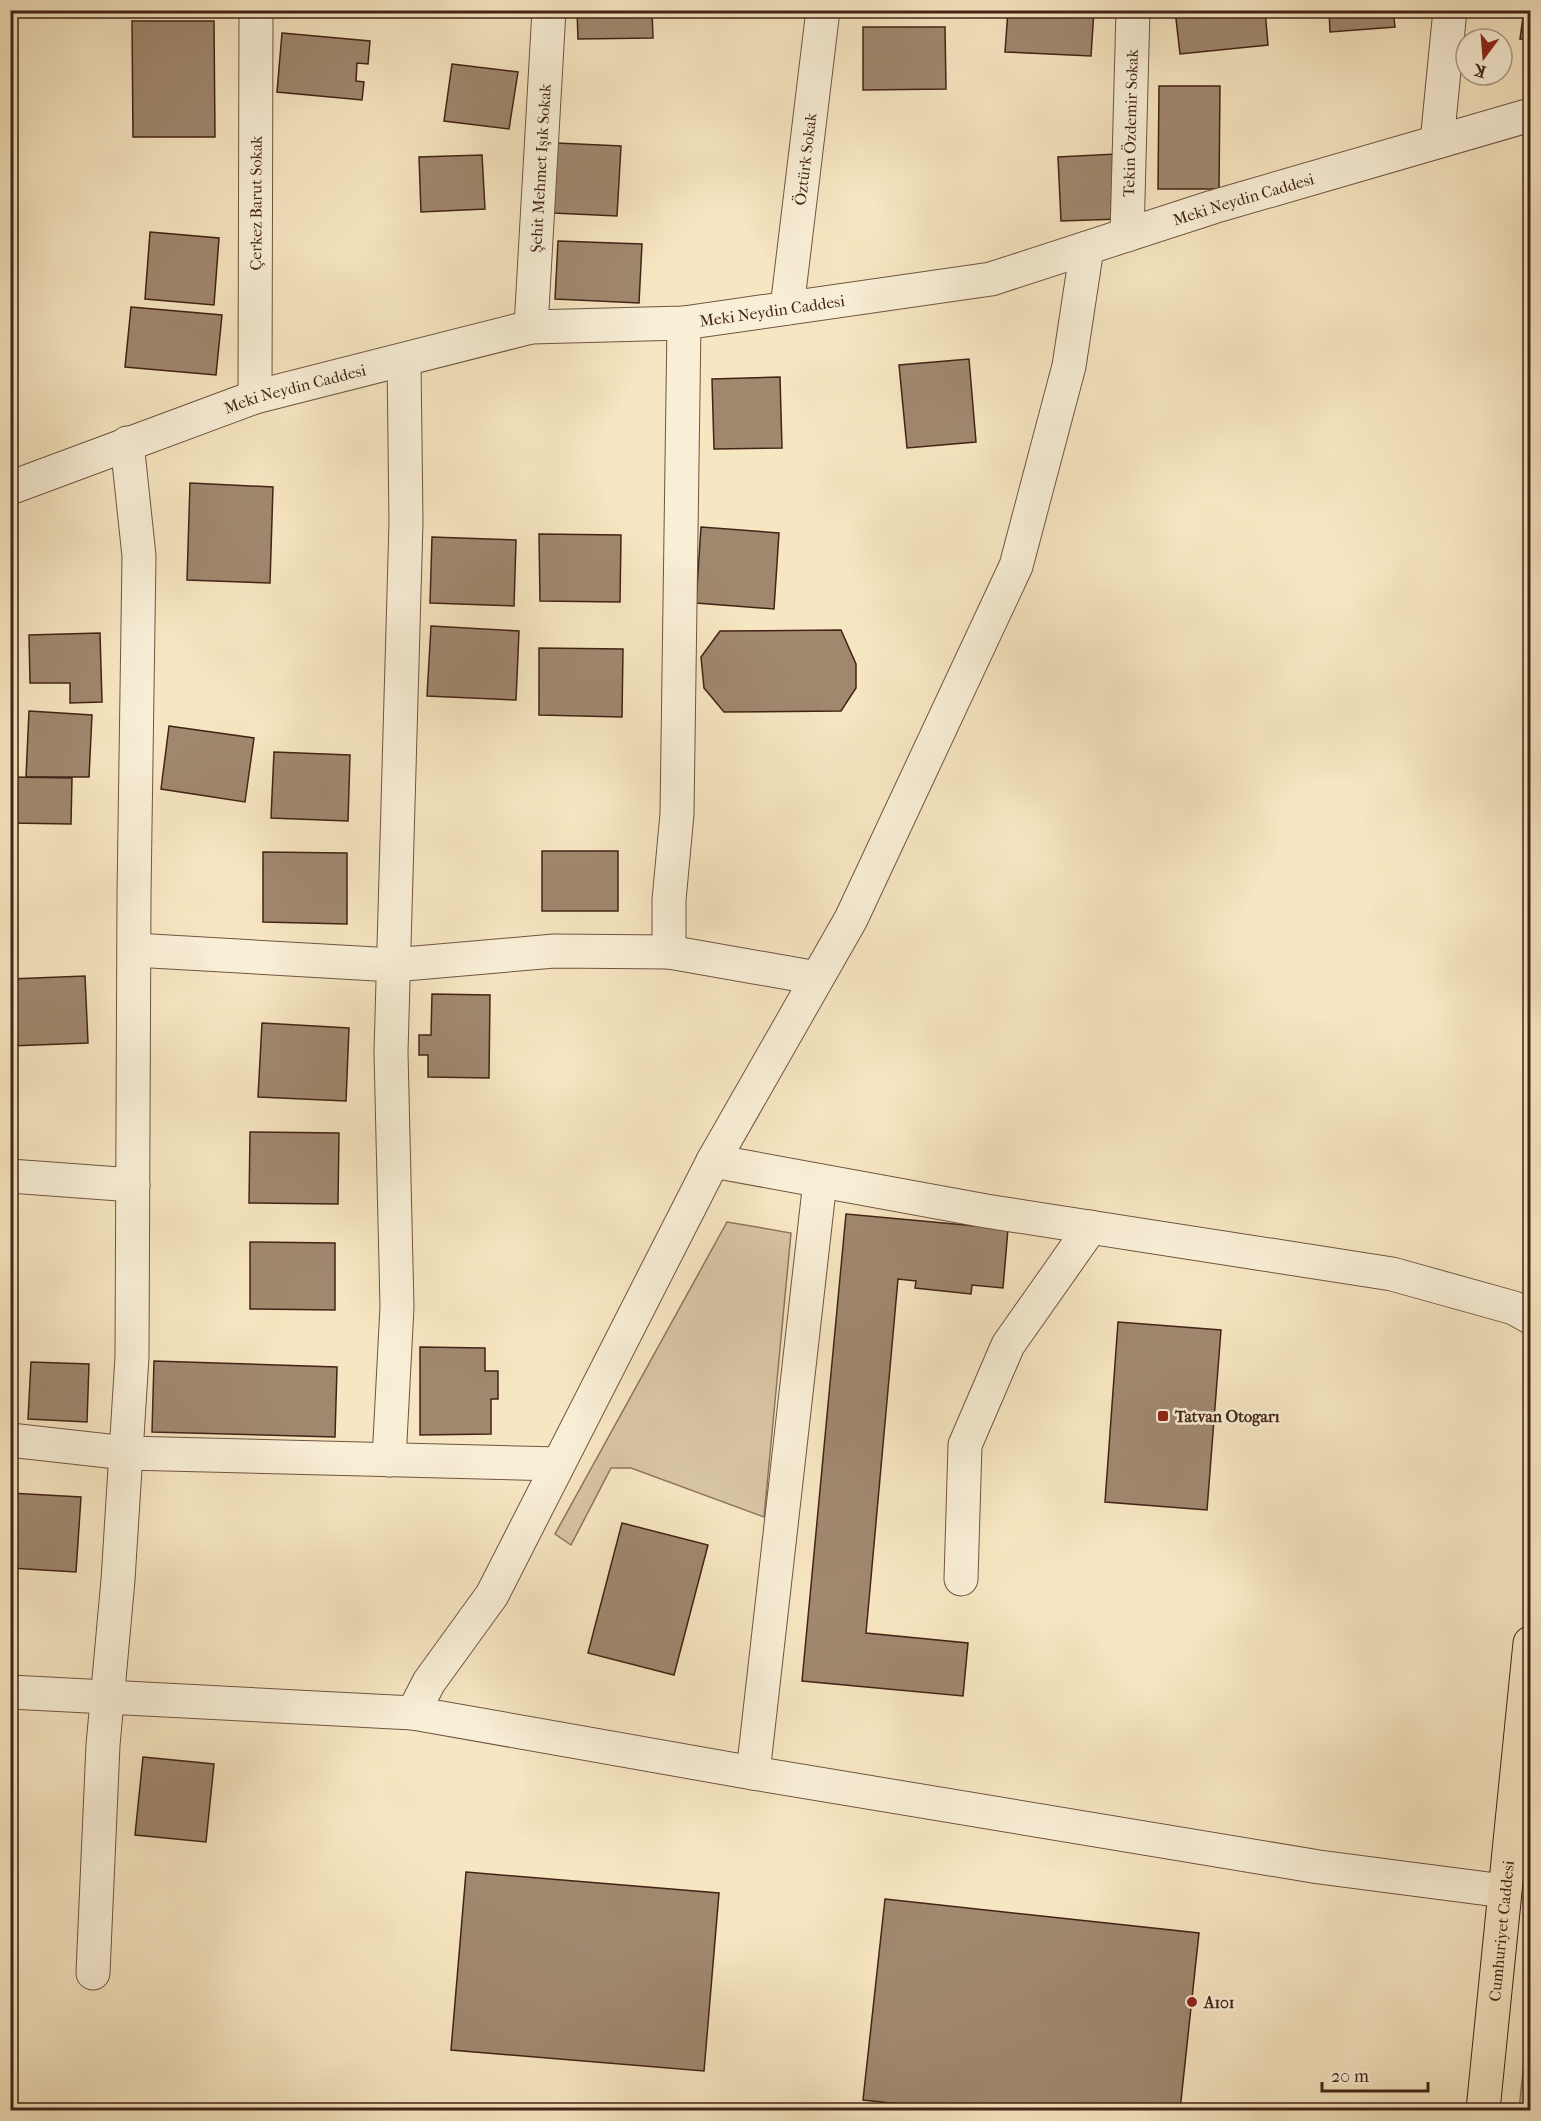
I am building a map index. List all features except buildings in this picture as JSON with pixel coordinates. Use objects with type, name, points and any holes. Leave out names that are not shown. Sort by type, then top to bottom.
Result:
[{"type":"highway","name":"Cumhuriyet Caddesi","points":[[1483,2110],[1530,1643]]},
{"type":"street","name":"Çerkez Barut Sokak","points":[[255,398],[256,10]]},
{"type":"street","name":"Şehit Mehmet Işık Sokak","points":[[531,327],[549,10]]},
{"type":"street","name":"Öztürk Sokak","points":[[787,308],[823,10]]},
{"type":"street","name":"Tekin Özdemir Sokak","points":[[1127,235],[1133,10]]},
{"type":"street","points":[[1437,142],[1450,10]]},
{"type":"street","name":"Meki Neydin Caddesi","points":[[10,488],[127,443],[255,398],[531,327],[684,323],[991,279],[1213,207],[1530,115]]},
{"type":"street","points":[[413,1713],[429,1682],[492,1595],[713,1161],[851,919],[1016,566],[1069,366],[1087,248]]},
{"type":"street","points":[[669,952],[669,900],[677,814],[684,323]]},
{"type":"street","points":[[389,1460],[397,1307],[391,1052],[406,522],[404,360]]},
{"type":"street","points":[[93,1974],[103,1745],[132,1357],[138,556],[127,443]]},
{"type":"street","points":[[134,950],[393,965],[554,951],[669,952],[817,978]]},
{"type":"street","points":[[713,1161],[986,1211],[1392,1274],[1514,1308],[1530,1317]]},
{"type":"street","points":[[10,1176],[133,1185]]},
{"type":"street","points":[[753,1773],[820,1181]]},
{"type":"street","points":[[961,1579],[965,1445],[1008,1345],[1091,1227]]},
{"type":"street","points":[[10,1440],[126,1453],[558,1464]]},
{"type":"street","points":[[10,1692],[413,1713],[753,1773],[1319,1867],[1504,1891]]},
{"type":"shaded area","points":[[727,1222],[791,1233],[764,1517],[631,1468],[611,1468],[571,1545],[555,1534]]},
{"type":"shaded area","points":[[1530,2003],[1530,2110],[1519,2110]]},
{"type":"place","name":"Tatvan Otogarı","points":[[1163,1416]]},
{"type":"place","name":"A101","points":[[1192,2002]]}]
